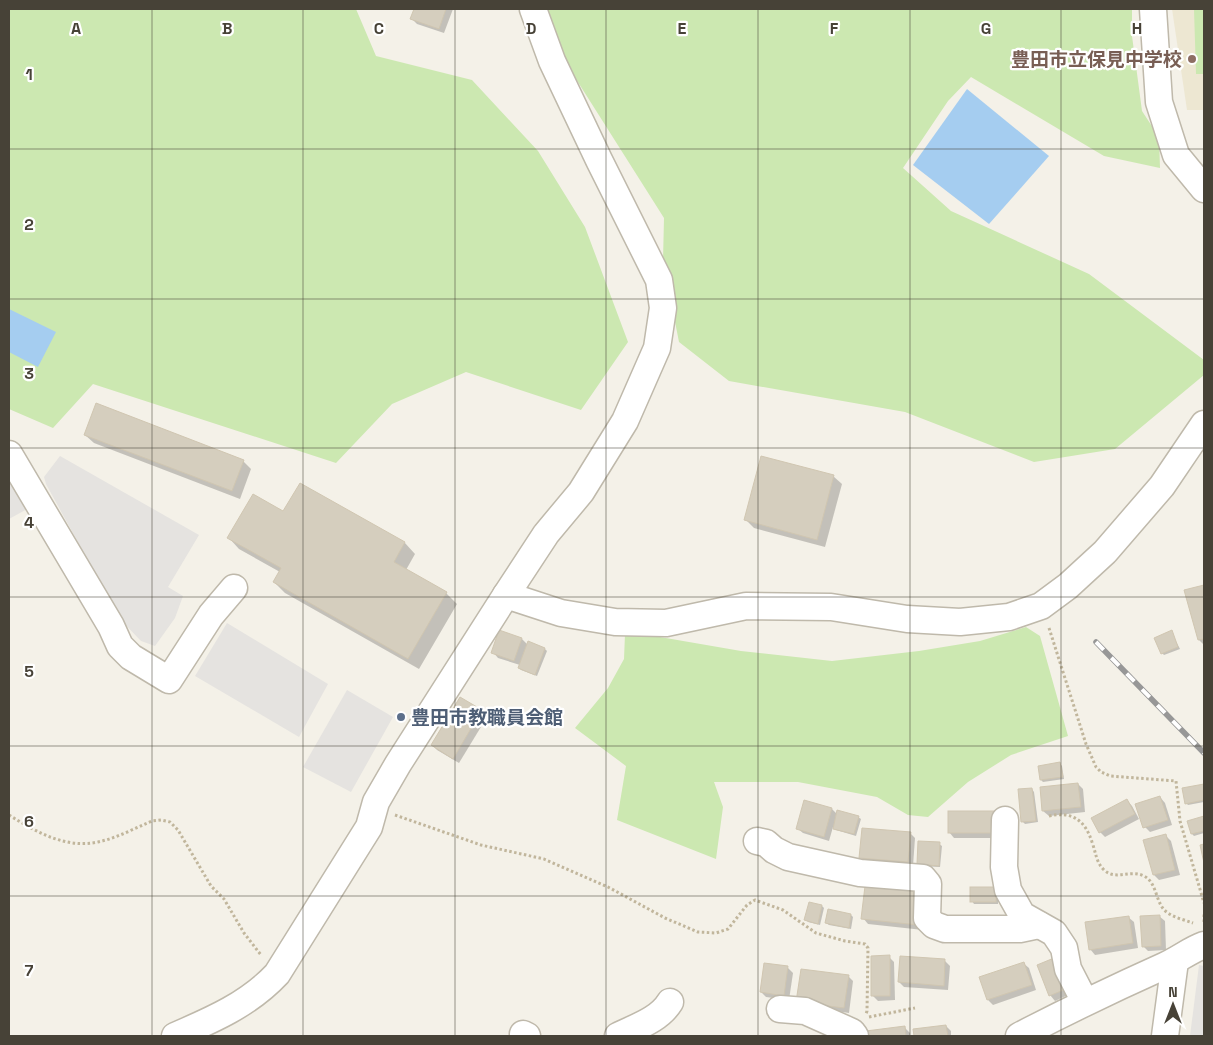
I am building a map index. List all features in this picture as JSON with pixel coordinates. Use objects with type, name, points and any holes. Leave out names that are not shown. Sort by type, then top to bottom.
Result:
[{"type":"street","points":[[175,1036],[207,1030],[264,988],[277,974],[369,827],[376,802],[398,764],[546,534],[581,492],[625,421],[657,348],[663,308],[659,280],[556,69],[534,9]]},
{"type":"street","points":[[1153,9],[1159,102],[1176,155],[1204,189]]},
{"type":"street","points":[[506,595],[561,613],[615,622],[666,623],[746,606],[831,607],[907,619],[960,622],[1010,617],[1041,606],[1068,586],[1105,552],[1162,486],[1204,424]]},
{"type":"street","points":[[9,454],[111,626],[120,646],[131,657],[169,680],[211,616],[234,588]]},
{"type":"street","points":[[1005,820],[1004,867],[1008,890],[1022,914],[1054,933],[1064,948],[1068,968],[1085,1002]]},
{"type":"street","points":[[757,840],[788,856],[860,873],[922,878],[928,884],[927,918],[934,925],[945,929],[1020,929],[1039,925]]},
{"type":"street","points":[[1019,1036],[1085,1002],[1175,961],[1194,949],[1199,934]]},
{"type":"street","points":[[1165,1036],[1175,961]]},
{"type":"street","points":[[618,1036],[657,1017],[666,1009],[670,1002]]},
{"type":"street","points":[[780,1010],[805,1011],[852,1032],[855,1036]]},
{"type":"path","points":[[1041,606],[1086,744],[1096,767],[1101,772],[1110,776],[1176,781],[1180,821],[1204,903]]},
{"type":"path","points":[[376,802],[396,816],[472,841],[544,859],[608,887],[665,918],[698,932],[716,933],[728,929],[734,924],[747,905],[755,900],[783,910],[816,933],[865,944],[868,948],[868,1002],[864,1018],[915,1008]]},
{"type":"path","points":[[9,815],[40,833],[69,843],[84,844],[99,842],[152,821],[170,822],[178,830],[210,886],[224,899],[244,933],[272,971],[277,974]]},
{"type":"path","points":[[1049,816],[1069,815],[1077,818],[1087,829],[1097,862],[1105,871],[1115,876],[1137,873],[1146,877],[1153,887],[1160,905],[1167,913],[1199,934]]},
{"type":"shaded area","name":"豊田市立保見中学校","points":[[1172,9],[1204,9],[1204,110],[1187,110]]},
{"type":"shaded area","points":[[60,456],[199,535],[168,587],[183,596],[175,618],[155,646],[141,641],[120,619],[46,484],[44,477]]},
{"type":"shaded area","points":[[9,470],[29,508],[9,519]]},
{"type":"shaded area","points":[[227,623],[328,684],[299,737],[195,676]]},
{"type":"shaded area","points":[[347,690],[393,717],[351,792],[303,767]]},
{"type":"shaded area","points":[[1199,965],[1204,966],[1204,1036],[1190,1036]]},
{"type":"green space","points":[[9,9],[356,9],[376,56],[472,80],[538,151],[585,227],[628,342],[581,410],[466,372],[392,404],[336,463],[93,384],[53,428],[9,409]]},
{"type":"green space","points":[[535,9],[1132,9],[1132,36],[1142,111],[1159,137],[1160,168],[1104,156],[971,77],[948,101],[903,168],[951,211],[1089,274],[1204,360],[1204,375],[1115,449],[1034,462],[905,412],[729,381],[679,342],[663,261],[664,218],[538,19]]},
{"type":"green space","points":[[1194,9],[1204,9],[1204,74],[1196,74]]},
{"type":"green space","points":[[1026,627],[1040,636],[1068,736],[1011,755],[968,782],[928,817],[908,815],[877,797],[798,782],[714,782],[723,807],[716,859],[617,820],[626,766],[575,728],[608,688],[624,659],[625,634],[660,637],[741,651],[832,661],[919,651],[980,641]]},
{"type":"water","points":[[967,89],[1049,156],[989,224],[913,165]]},
{"type":"water","points":[[9,309],[56,332],[38,367],[9,352]]},
{"type":"building","points":[[414,9],[446,9],[439,29],[410,19]]},
{"type":"building","points":[[96,403],[244,460],[232,491],[84,435]]},
{"type":"building","points":[[761,456],[834,475],[817,540],[744,520]]},
{"type":"building","points":[[300,483],[405,542],[394,562],[447,592],[408,659],[273,582],[281,568],[227,538],[253,494],[283,511]]},
{"type":"building","points":[[1204,585],[1204,639],[1198,640],[1184,590]]},
{"type":"building","points":[[499,630],[522,638],[514,661],[491,653]]},
{"type":"building","points":[[1172,630],[1178,647],[1161,654],[1154,638]]},
{"type":"building","points":[[528,641],[545,648],[535,675],[518,668]]},
{"type":"building","points":[[460,697],[482,710],[453,759],[431,745]]},
{"type":"building","points":[[1060,762],[1063,777],[1040,780],[1038,766]]},
{"type":"building","points":[[1078,783],[1081,807],[1042,811],[1040,787]]},
{"type":"building","points":[[1204,784],[1204,800],[1185,804],[1182,788]]},
{"type":"building","points":[[1032,788],[1036,821],[1021,822],[1018,789]]},
{"type":"building","points":[[1160,796],[1168,820],[1143,828],[1135,804]]},
{"type":"building","points":[[1127,799],[1135,814],[1099,833],[1091,818]]},
{"type":"building","points":[[804,800],[832,808],[824,837],[796,829]]},
{"type":"building","points":[[837,810],[859,816],[854,834],[833,829]]},
{"type":"building","points":[[948,811],[998,811],[998,833],[948,833]]},
{"type":"building","points":[[1204,816],[1204,831],[1191,834],[1187,821]]},
{"type":"building","points":[[862,828],[911,832],[908,862],[859,858]]},
{"type":"building","points":[[1166,834],[1175,870],[1153,875],[1143,840]]},
{"type":"building","points":[[918,841],[940,842],[939,866],[917,864]]},
{"type":"building","points":[[1204,844],[1204,863],[1200,845]]},
{"type":"building","points":[[865,886],[922,892],[918,925],[861,919]]},
{"type":"building","points":[[970,887],[996,887],[996,902],[970,902]]},
{"type":"building","points":[[809,902],[822,905],[818,924],[804,920]]},
{"type":"building","points":[[828,909],[851,914],[849,928],[825,923]]},
{"type":"building","points":[[1160,915],[1161,946],[1142,947],[1140,916]]},
{"type":"building","points":[[1129,916],[1133,943],[1089,950],[1085,922]]},
{"type":"building","points":[[890,955],[890,996],[871,996],[871,956]]},
{"type":"building","points":[[900,956],[945,959],[944,986],[898,982]]},
{"type":"building","points":[[1054,958],[1066,989],[1049,996],[1037,965]]},
{"type":"building","points":[[1024,962],[1032,985],[987,1000],[979,977]]},
{"type":"building","points":[[764,963],[788,966],[784,996],[760,992]]},
{"type":"building","points":[[801,969],[849,975],[844,1008],[796,1002]]},
{"type":"building","points":[[946,1025],[948,1036],[914,1036],[913,1029]]},
{"type":"building","points":[[905,1026],[906,1036],[867,1036],[866,1031]]},
{"type":"railway","points":[[1096,642],[1204,753]]},
{"type":"place","name":"豊田市立保見中学校","points":[[1192,59]]},
{"type":"place","name":"豊田市教職員会館","points":[[401,717]]}]
